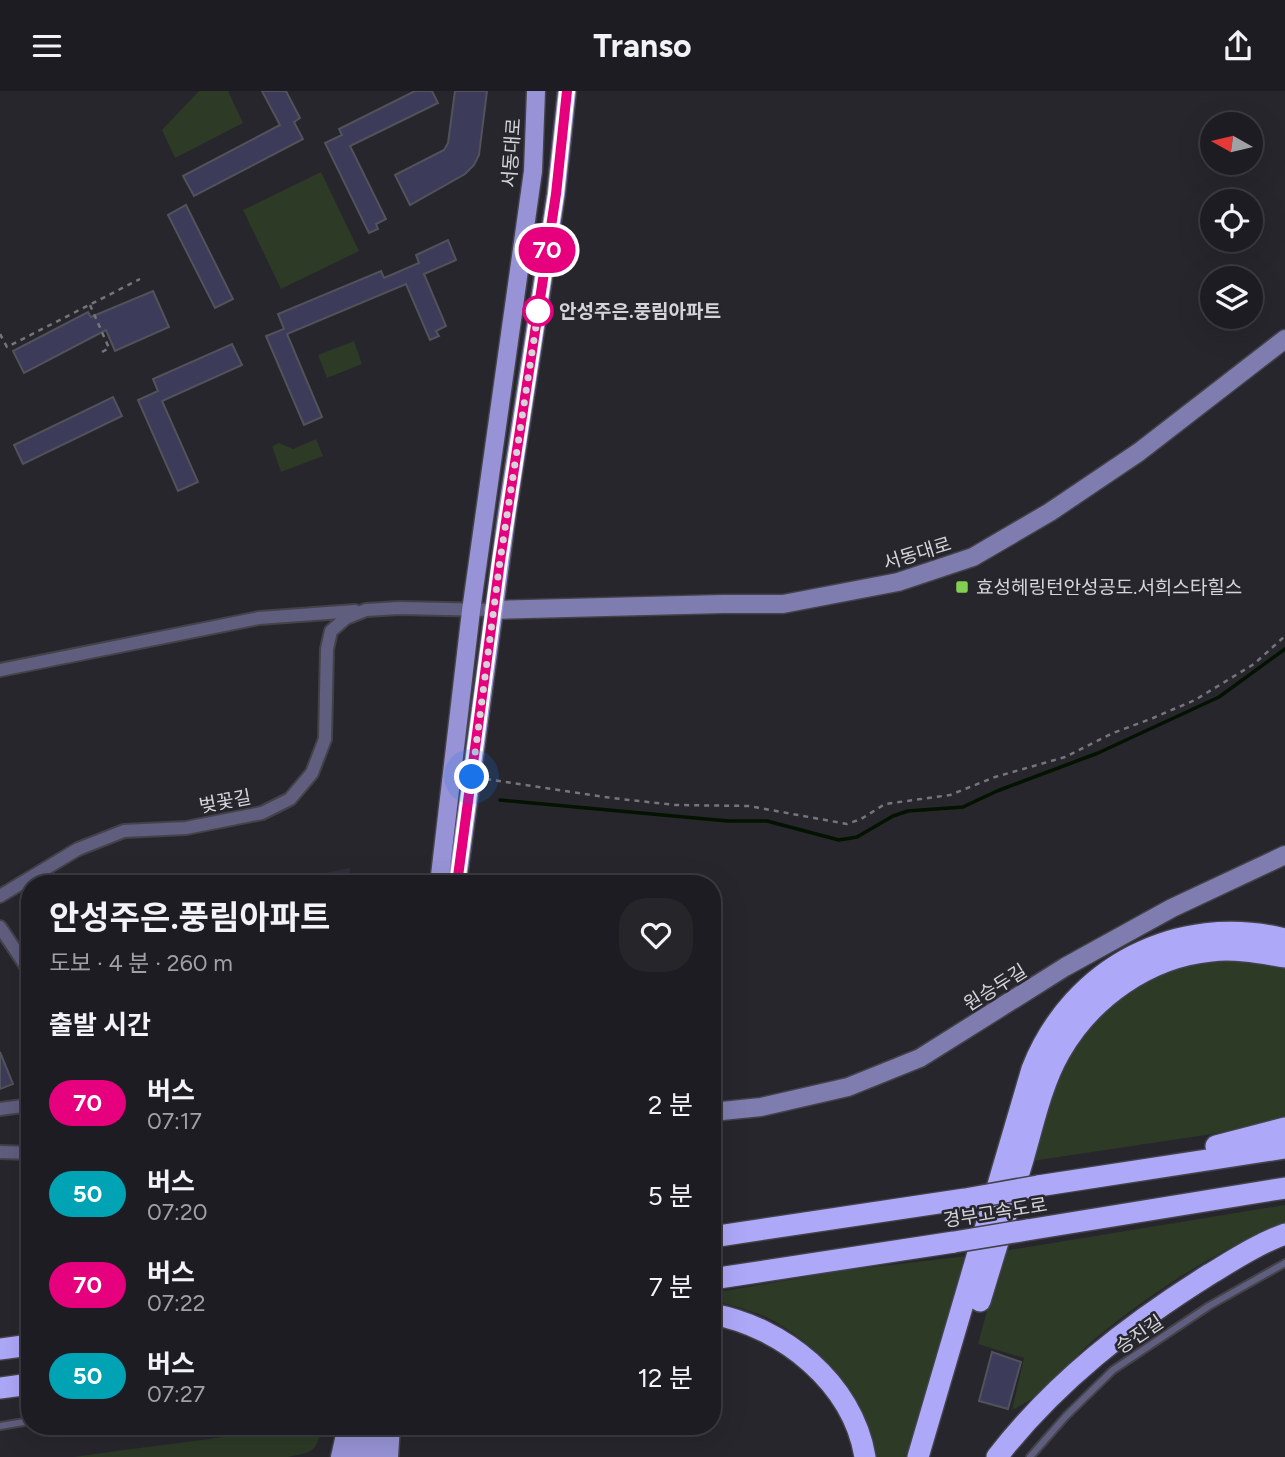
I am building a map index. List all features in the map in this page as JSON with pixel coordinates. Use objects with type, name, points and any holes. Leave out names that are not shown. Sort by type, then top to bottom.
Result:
[{"type":"highway","points":[[918,1457],[1032,1069],[1042,1044],[1062,1014],[1090,984],[1125,960],[1156,945],[1185,936],[1223,931],[1262,933],[1285,939]]},
{"type":"highway","points":[[932,1457],[1038,1108],[1052,1071],[1070,1037],[1111,992],[1128,980],[1159,965],[1210,951],[1245,951],[1285,957]]},
{"type":"highway","points":[[1119,1173],[1285,1128]]},
{"type":"highway","name":"경부고속도로","points":[[721,1236],[1285,1148]]},
{"type":"highway","name":"경부고속도로","points":[[721,1278],[1285,1188]]},
{"type":"highway","points":[[997,1457],[1045,1402],[1090,1359],[1189,1287],[1264,1241],[1285,1234]]},
{"type":"highway","points":[[721,1316],[735,1318],[775,1335],[826,1379],[844,1404],[862,1442],[865,1457]]},
{"type":"highway","points":[[0,1349],[21,1346]]},
{"type":"highway","points":[[0,1388],[21,1385]]},
{"type":"main road","name":"서동대로","points":[[440,875],[471,611],[533,171],[536,91]]},
{"type":"main road","points":[[458,875],[493,610],[556,194],[567,91]]},
{"type":"main road","points":[[340,1457],[345,1435]]},
{"type":"main road","points":[[358,1457],[362,1435]]},
{"type":"main road","points":[[375,1457],[379,1435]]},
{"type":"main road","points":[[389,1457],[390,1435]]},
{"type":"street","name":"서동대로","points":[[493,610],[783,604],[898,582],[973,557],[1050,512],[1139,452],[1285,338]]},
{"type":"street","name":"벚꽃길","points":[[35,875],[78,849],[124,831],[186,828],[262,813],[290,799],[312,773],[325,739],[327,649],[331,631],[346,618],[366,610],[398,608],[493,610]]},
{"type":"street","points":[[0,670],[259,618],[366,610]]},
{"type":"street","name":"원승두길","points":[[721,1111],[761,1107],[848,1087],[920,1058],[1065,967],[1172,908],[1285,855]]},
{"type":"street","name":"벚꽃길","points":[[0,896],[21,883]]},
{"type":"street","points":[[0,927],[21,958]]},
{"type":"street","points":[[0,1109],[21,1106]]},
{"type":"street","points":[[0,1152],[21,1153]]},
{"type":"lane","name":"승진길","points":[[1030,1457],[1066,1416],[1113,1370],[1209,1306],[1285,1263]]},
{"type":"lane","points":[[0,1426],[21,1422]]},
{"type":"path","points":[[0,334],[7,347],[140,279]]},
{"type":"path","points":[[90,305],[109,348],[102,352]]},
{"type":"path","points":[[472,777],[675,805],[749,806],[847,824],[885,804],[950,795],[995,777],[1065,757],[1112,733],[1153,719],[1195,700],[1254,664],[1285,636]]},
{"type":"shaded area","points":[[350,868],[350,875],[315,875]]},
{"type":"green space","points":[[199,91],[228,91],[243,123],[175,158],[162,130]]},
{"type":"green space","points":[[321,172],[359,251],[281,289],[243,210]]},
{"type":"green space","points":[[354,341],[362,364],[327,378],[318,355]]},
{"type":"green space","points":[[316,439],[323,456],[281,472],[272,446],[279,443],[293,449]]},
{"type":"green space","points":[[1244,957],[1285,965],[1285,1123],[1032,1161],[1063,1061],[1085,1030],[1126,991],[1155,972],[1192,962]]},
{"type":"green space","points":[[1285,1205],[1285,1222],[1235,1245],[1164,1287],[1097,1337],[1037,1395],[1012,1410],[1024,1358],[978,1344],[1003,1251]]},
{"type":"green space","points":[[968,1256],[908,1457],[876,1457],[851,1396],[826,1362],[811,1348],[767,1317],[721,1303],[721,1291],[847,1270]]},
{"type":"green space","points":[[239,1435],[319,1435],[312,1450],[288,1457],[74,1457]]},
{"type":"building","points":[[262,91],[286,91],[300,118],[294,122],[303,139],[194,196],[183,176],[280,125]]},
{"type":"building","points":[[415,91],[432,91],[438,103],[350,146],[386,219],[376,224],[378,229],[369,233],[325,143],[342,135],[339,129]]},
{"type":"building","points":[[455,91],[487,91],[479,155],[465,174],[410,205],[395,175],[444,150],[448,143]]},
{"type":"building","points":[[186,205],[233,299],[215,308],[168,215]]},
{"type":"building","points":[[448,240],[456,260],[424,274],[446,326],[436,331],[439,336],[430,340],[406,284],[287,334],[322,417],[304,425],[266,336],[284,329],[278,314],[381,271],[384,278],[419,263],[416,255]]},
{"type":"building","points":[[153,291],[169,327],[115,351],[106,330],[24,373],[13,351],[88,312],[91,317]]},
{"type":"building","points":[[232,344],[242,365],[162,401],[198,482],[178,491],[138,400],[158,391],[153,379]]},
{"type":"building","points":[[113,397],[122,416],[23,464],[14,445]]},
{"type":"building","points":[[0,1052],[13,1084],[0,1089]]},
{"type":"building","points":[[992,1352],[1021,1362],[1008,1409],[979,1401]]},
{"type":"waterway","points":[[500,800],[728,821],[767,821],[839,840],[857,837],[893,816],[908,811],[963,807],[997,791],[1098,753],[1219,697],[1285,649]]},
{"type":"bus line","name":"70","points":[[458,875],[500,561],[556,194],[567,91]]},
{"type":"place","name":"안성주은.풍림아파트","points":[[538,311]]},
{"type":"place","name":"효성헤링턴안성공도.서희스타힐스","points":[[962,587]]},
{"type":"route","points":[[472,777],[500,561],[540,300],[538,311]]}]
